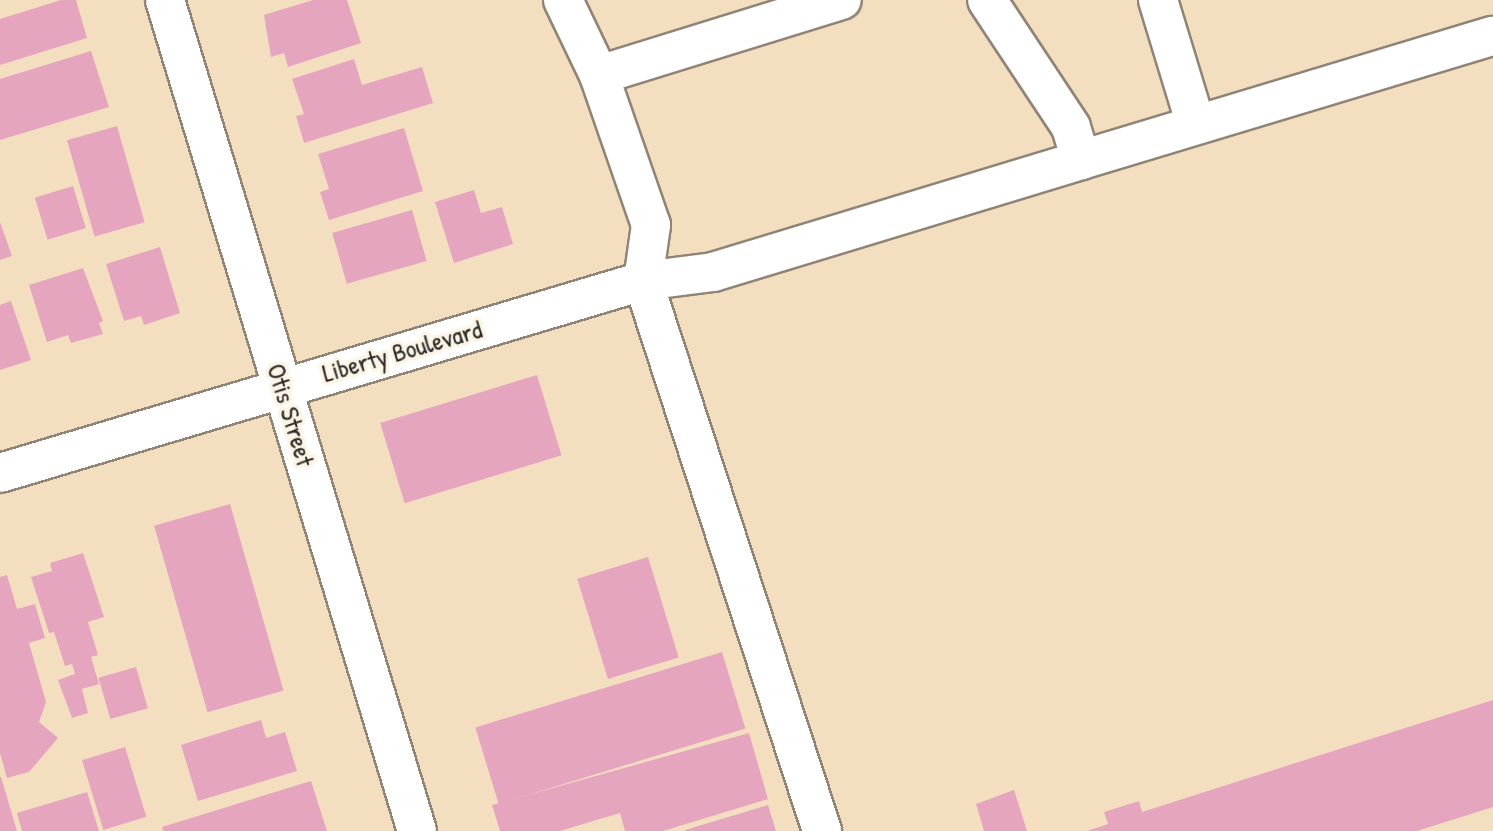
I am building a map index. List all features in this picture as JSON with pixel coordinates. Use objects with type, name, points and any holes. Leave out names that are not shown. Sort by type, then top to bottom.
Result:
[{"type":"main road","name":"Otis Street","points":[[165,0],[417,831]]},
{"type":"main road","points":[[563,0],[569,22],[599,75],[651,225],[643,281],[822,831]]},
{"type":"main road","points":[[599,75],[842,0]]},
{"type":"main road","points":[[987,0],[1071,127],[1080,160]]},
{"type":"main road","points":[[1157,0],[1195,122]]},
{"type":"main road","name":"Liberty Boulevard","points":[[0,472],[282,386],[643,281],[713,272],[1080,160],[1195,122],[1493,36]]},
{"type":"building","points":[[61,0],[76,0],[87,38],[0,65],[0,19]]},
{"type":"building","points":[[313,0],[347,0],[361,43],[288,67],[284,53],[271,57],[264,15]]},
{"type":"building","points":[[91,51],[109,107],[0,140],[0,79]]},
{"type":"building","points":[[354,59],[362,85],[422,67],[433,103],[304,143],[296,116],[304,114],[292,79]]},
{"type":"building","points":[[117,126],[145,222],[95,236],[67,140]]},
{"type":"building","points":[[404,128],[423,191],[329,220],[320,192],[329,189],[318,154]]},
{"type":"building","points":[[73,186],[86,228],[48,240],[35,198]]},
{"type":"building","points":[[474,190],[481,213],[502,207],[513,244],[454,263],[435,202]]},
{"type":"building","points":[[412,210],[427,261],[347,284],[332,233]]},
{"type":"building","points":[[0,222],[12,256],[0,260]]},
{"type":"building","points":[[160,247],[180,313],[144,325],[141,316],[124,321],[106,264]]},
{"type":"building","points":[[83,268],[103,321],[99,323],[103,334],[71,343],[68,335],[47,342],[29,285]]},
{"type":"building","points":[[11,301],[31,360],[0,370],[0,305]]},
{"type":"building","points":[[537,375],[562,455],[405,503],[380,423]]},
{"type":"building","points":[[230,504],[283,690],[208,712],[154,526]]},
{"type":"building","points":[[83,553],[104,617],[88,622],[98,655],[91,657],[99,684],[82,689],[88,713],[72,718],[58,680],[75,674],[72,664],[65,666],[54,632],[49,633],[31,577],[52,571],[50,563]]},
{"type":"building","points":[[648,557],[679,657],[608,679],[577,579]]},
{"type":"building","points":[[7,575],[17,609],[35,604],[45,638],[29,643],[46,702],[39,722],[58,738],[29,772],[7,778],[0,753],[0,577]]},
{"type":"building","points":[[722,652],[745,729],[499,804],[475,727]]},
{"type":"building","points":[[136,667],[148,708],[110,719],[99,678]]},
{"type":"building","points":[[1493,700],[1493,807],[1417,831],[1087,831],[1108,824],[1104,812],[1139,801],[1142,812]]},
{"type":"building","points":[[261,720],[266,738],[285,732],[297,771],[198,801],[181,745]]},
{"type":"building","points":[[749,733],[768,799],[663,831],[625,831],[620,813],[560,831],[500,831],[492,805]]},
{"type":"building","points":[[125,747],[146,817],[103,830],[82,760]]},
{"type":"building","points":[[1,777],[17,831],[0,831]]},
{"type":"building","points":[[311,781],[327,831],[163,831],[162,827]]},
{"type":"building","points":[[1014,790],[1027,831],[984,831],[976,804]]},
{"type":"building","points":[[87,792],[99,831],[22,831],[17,813]]},
{"type":"building","points":[[768,805],[776,831],[685,831],[685,830]]}]
